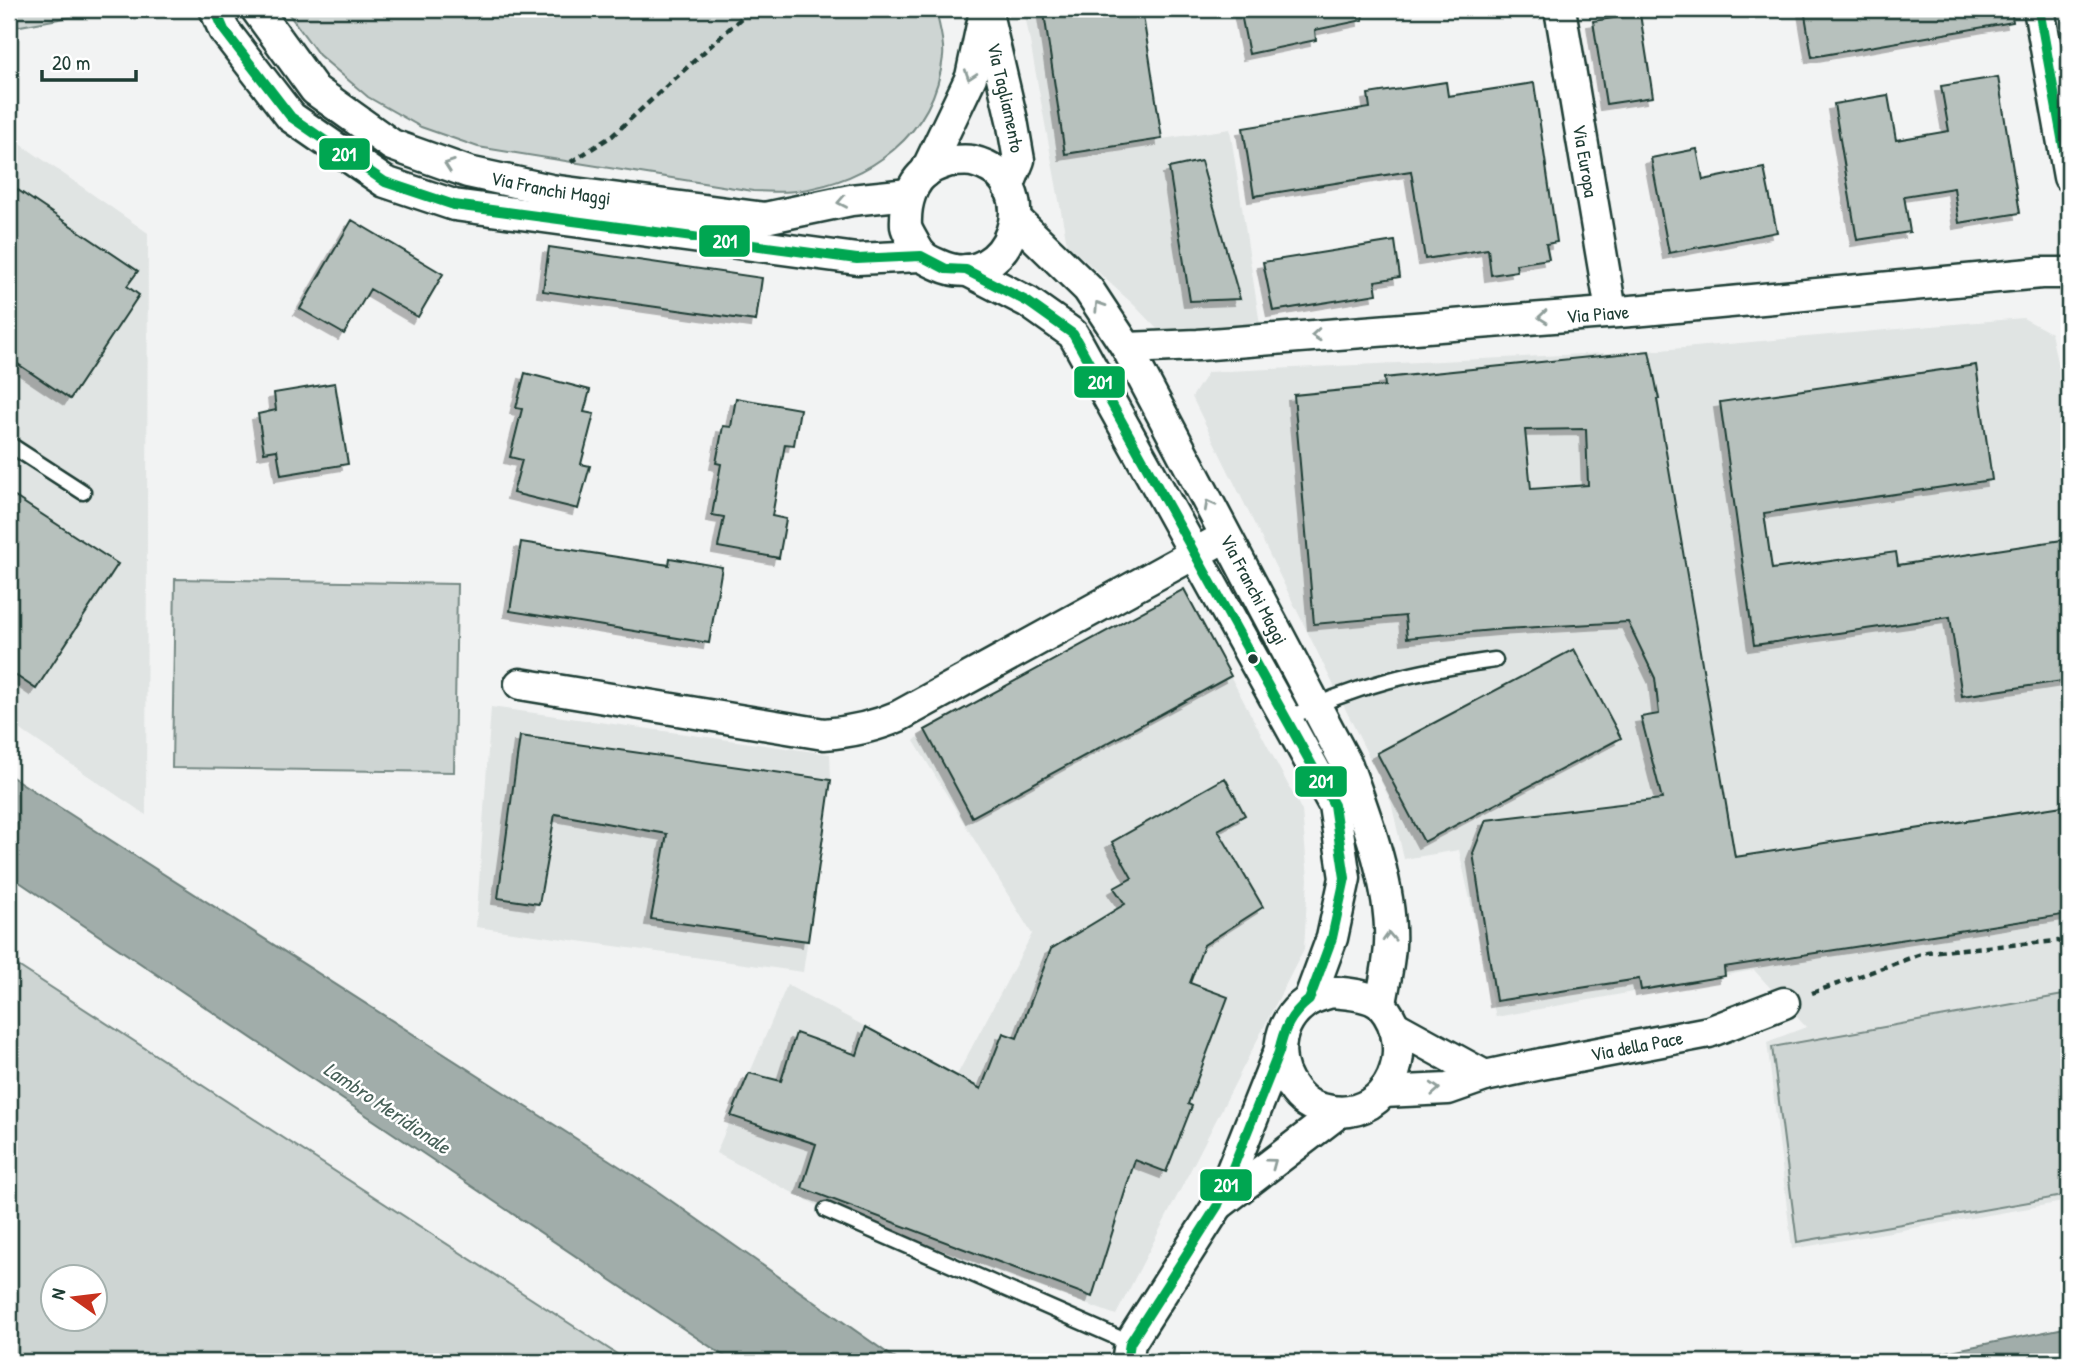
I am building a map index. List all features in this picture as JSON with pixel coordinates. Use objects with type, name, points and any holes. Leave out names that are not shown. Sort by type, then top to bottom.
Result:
[{"type":"street","name":"Via Franchi Maggi","points":[[215,9],[224,30],[291,117],[385,182],[454,205],[857,259],[921,256]]},
{"type":"street","name":"Via Franchi Maggi","points":[[256,9],[315,90],[392,145],[468,172],[551,190],[765,218],[917,183]]},
{"type":"street","name":"Via Tagliamento","points":[[917,183],[971,77],[986,9]]},
{"type":"street","name":"Via Tagliamento","points":[[986,9],[1012,120],[1018,160],[1008,187]]},
{"type":"street","name":"Via Europa","points":[[1560,9],[1611,311]]},
{"type":"street","points":[[2039,9],[2069,177]]},
{"type":"street","points":[[950,161],[971,161],[993,170],[1008,187],[1013,198],[1016,219],[1006,246],[986,264],[966,270],[946,269],[921,256],[906,228],[917,183],[950,161]]},
{"type":"street","name":"Via Franchi Maggi","points":[[1016,219],[1088,289],[1127,348],[1347,765],[1372,835],[1388,911],[1390,945],[1387,1015]]},
{"type":"street","name":"Via Franchi Maggi","points":[[966,270],[1028,302],[1073,334],[1334,805],[1345,878],[1332,938],[1309,1000]]},
{"type":"street","name":"Via Piave","points":[[1127,348],[1198,345],[2069,272]]},
{"type":"street","points":[[520,684],[824,734],[851,732],[877,726],[899,716],[1226,537]]},
{"type":"street","points":[[1128,1352],[1217,1205],[1279,1052],[1287,1022],[1296,1009],[1309,1000],[1331,992],[1354,993],[1485,1076]]},
{"type":"street","name":"Via della Pace","points":[[1383,1092],[1448,1089],[1485,1076],[1709,1032],[1784,1003]]},
{"type":"street","points":[[1279,1052],[1285,1075],[1298,1095],[1315,1108],[1339,1112],[1363,1107],[1383,1092],[1394,1075],[1399,1058],[1398,1042],[1387,1015]]},
{"type":"street","points":[[1217,1205],[1339,1112]]},
{"type":"lane","points":[[9,444],[83,492]]},
{"type":"lane","points":[[1287,719],[1315,705],[1376,682],[1495,660]]},
{"type":"lane","points":[[826,1210],[1128,1352]]},
{"type":"path","points":[[561,168],[612,136],[751,9]]},
{"type":"path","points":[[1784,1003],[1927,952],[2058,941],[2069,945]]},
{"type":"shaded area","points":[[9,9],[98,9],[98,12],[9,28]]},
{"type":"shaded area","points":[[285,9],[936,9],[943,57],[937,85],[927,109],[912,131],[873,165],[823,186],[791,192],[753,191],[478,147],[421,127],[368,97],[319,55]]},
{"type":"shaded area","points":[[1024,9],[1142,9],[1162,139],[1230,129],[1261,331],[1157,329],[1067,244]]},
{"type":"shaded area","points":[[9,136],[148,233],[146,815],[9,722]]},
{"type":"shaded area","points":[[2023,318],[2051,333],[2069,420],[2069,1201],[1792,1249],[1767,1042],[1806,1027],[1754,970],[1496,1017],[1459,850],[1404,859],[1391,802],[1192,397],[1208,372],[1649,351]]},
{"type":"shaded area","points":[[175,579],[457,584],[454,772],[172,768]]},
{"type":"shaded area","points":[[1184,589],[1302,811],[1308,879],[1304,949],[1116,1315],[826,1210],[716,1153],[787,985],[957,1075],[1032,934],[914,741],[925,730]]},
{"type":"shaded area","points":[[491,707],[830,754],[831,780],[803,972],[476,927]]},
{"type":"shaded area","points":[[9,960],[629,1362],[9,1362]]},
{"type":"shaded area","points":[[2069,994],[2069,1195],[1797,1242],[1772,1047]]},
{"type":"water","name":"Lambro Meridionale","points":[[9,775],[650,1186],[900,1362],[733,1362],[9,875]]},
{"type":"water","points":[[2069,1327],[2069,1362],[1897,1362]]},
{"type":"building","points":[[1072,9],[1142,9],[1162,139],[1065,154],[1044,13]]},
{"type":"building","points":[[1240,9],[1362,9],[1363,20],[1315,30],[1316,40],[1249,54]]},
{"type":"building","points":[[1804,9],[2011,9],[2013,22],[1812,57]]},
{"type":"building","points":[[1640,14],[1653,97],[1606,104],[1593,21]]},
{"type":"building","points":[[1998,77],[2020,213],[1959,223],[1954,188],[1904,196],[1910,232],[1857,240],[1834,104],[1888,95],[1896,140],[1949,131],[1941,86]]},
{"type":"building","points":[[1446,82],[1448,96],[1534,83],[1557,242],[1546,244],[1549,259],[1516,264],[1517,271],[1491,275],[1488,249],[1425,259],[1411,171],[1254,196],[1243,128],[1370,108],[1368,94]]},
{"type":"building","points":[[1697,149],[1703,180],[1764,168],[1777,232],[1669,253],[1651,158]]},
{"type":"building","points":[[1201,161],[1240,299],[1190,301],[1169,168]]},
{"type":"building","points":[[9,184],[138,271],[127,286],[139,295],[70,399],[9,358]]},
{"type":"building","points":[[352,220],[443,274],[418,317],[370,289],[344,334],[300,309]]},
{"type":"building","points":[[1395,241],[1400,277],[1375,281],[1377,294],[1273,311],[1263,262]]},
{"type":"building","points":[[549,247],[762,278],[756,321],[543,291]]},
{"type":"building","points":[[1649,351],[1735,857],[2069,805],[2069,914],[1724,967],[1725,976],[1641,990],[1639,979],[1496,1001],[1473,853],[1486,820],[1662,799],[1641,717],[1659,714],[1655,678],[1628,622],[1407,638],[1405,616],[1314,624],[1294,395],[1385,386],[1384,378]],"holes":[[[1586,429],[1588,485],[1531,489],[1525,430]]]},
{"type":"building","points":[[1976,365],[1992,480],[1764,513],[1772,569],[1896,552],[1898,565],[2069,539],[2069,680],[1962,696],[1950,617],[1754,645],[1720,402]]},
{"type":"building","points":[[525,373],[590,390],[584,412],[594,414],[581,464],[590,466],[578,509],[513,493],[522,460],[510,457],[522,409],[516,408]]},
{"type":"building","points":[[335,383],[348,464],[281,475],[277,450],[264,452],[258,414],[276,410],[274,393]]},
{"type":"building","points":[[736,398],[800,409],[794,445],[785,444],[772,516],[786,519],[779,558],[718,547],[724,517],[712,515],[721,464],[716,463],[723,426],[731,427]]},
{"type":"building","points":[[9,493],[118,564],[36,689],[9,671]]},
{"type":"building","points":[[521,542],[669,565],[670,558],[722,567],[709,643],[510,611]]},
{"type":"building","points":[[1184,589],[1231,676],[972,817],[925,730]]},
{"type":"building","points":[[1574,649],[1621,738],[1424,842],[1377,753]]},
{"type":"building","points":[[520,736],[831,780],[808,941],[651,919],[667,834],[555,814],[539,904],[498,898]]},
{"type":"building","points":[[1225,778],[1245,815],[1218,830],[1263,907],[1204,945],[1190,983],[1228,997],[1188,1104],[1192,1106],[1166,1172],[1135,1160],[1092,1297],[802,1188],[816,1144],[731,1116],[749,1073],[781,1081],[796,1033],[857,1055],[866,1027],[981,1089],[1003,1033],[1017,1038],[1051,949],[1125,904],[1114,888],[1132,878],[1112,842]]},
{"type":"transit line","name":"201","points":[[215,9],[224,30],[291,117],[385,182],[454,205],[857,259],[921,256]]},
{"type":"transit line","name":"201","points":[[2039,9],[2069,177]]},
{"type":"transit line","name":"201","points":[[921,256],[946,269],[966,270],[1028,302],[1073,334],[1334,805],[1345,878],[1332,938],[1309,1000]]},
{"type":"transit line","name":"201","points":[[1127,1362],[1130,1343],[1218,1205],[1286,1030],[1297,1011],[1309,1000]]}]
